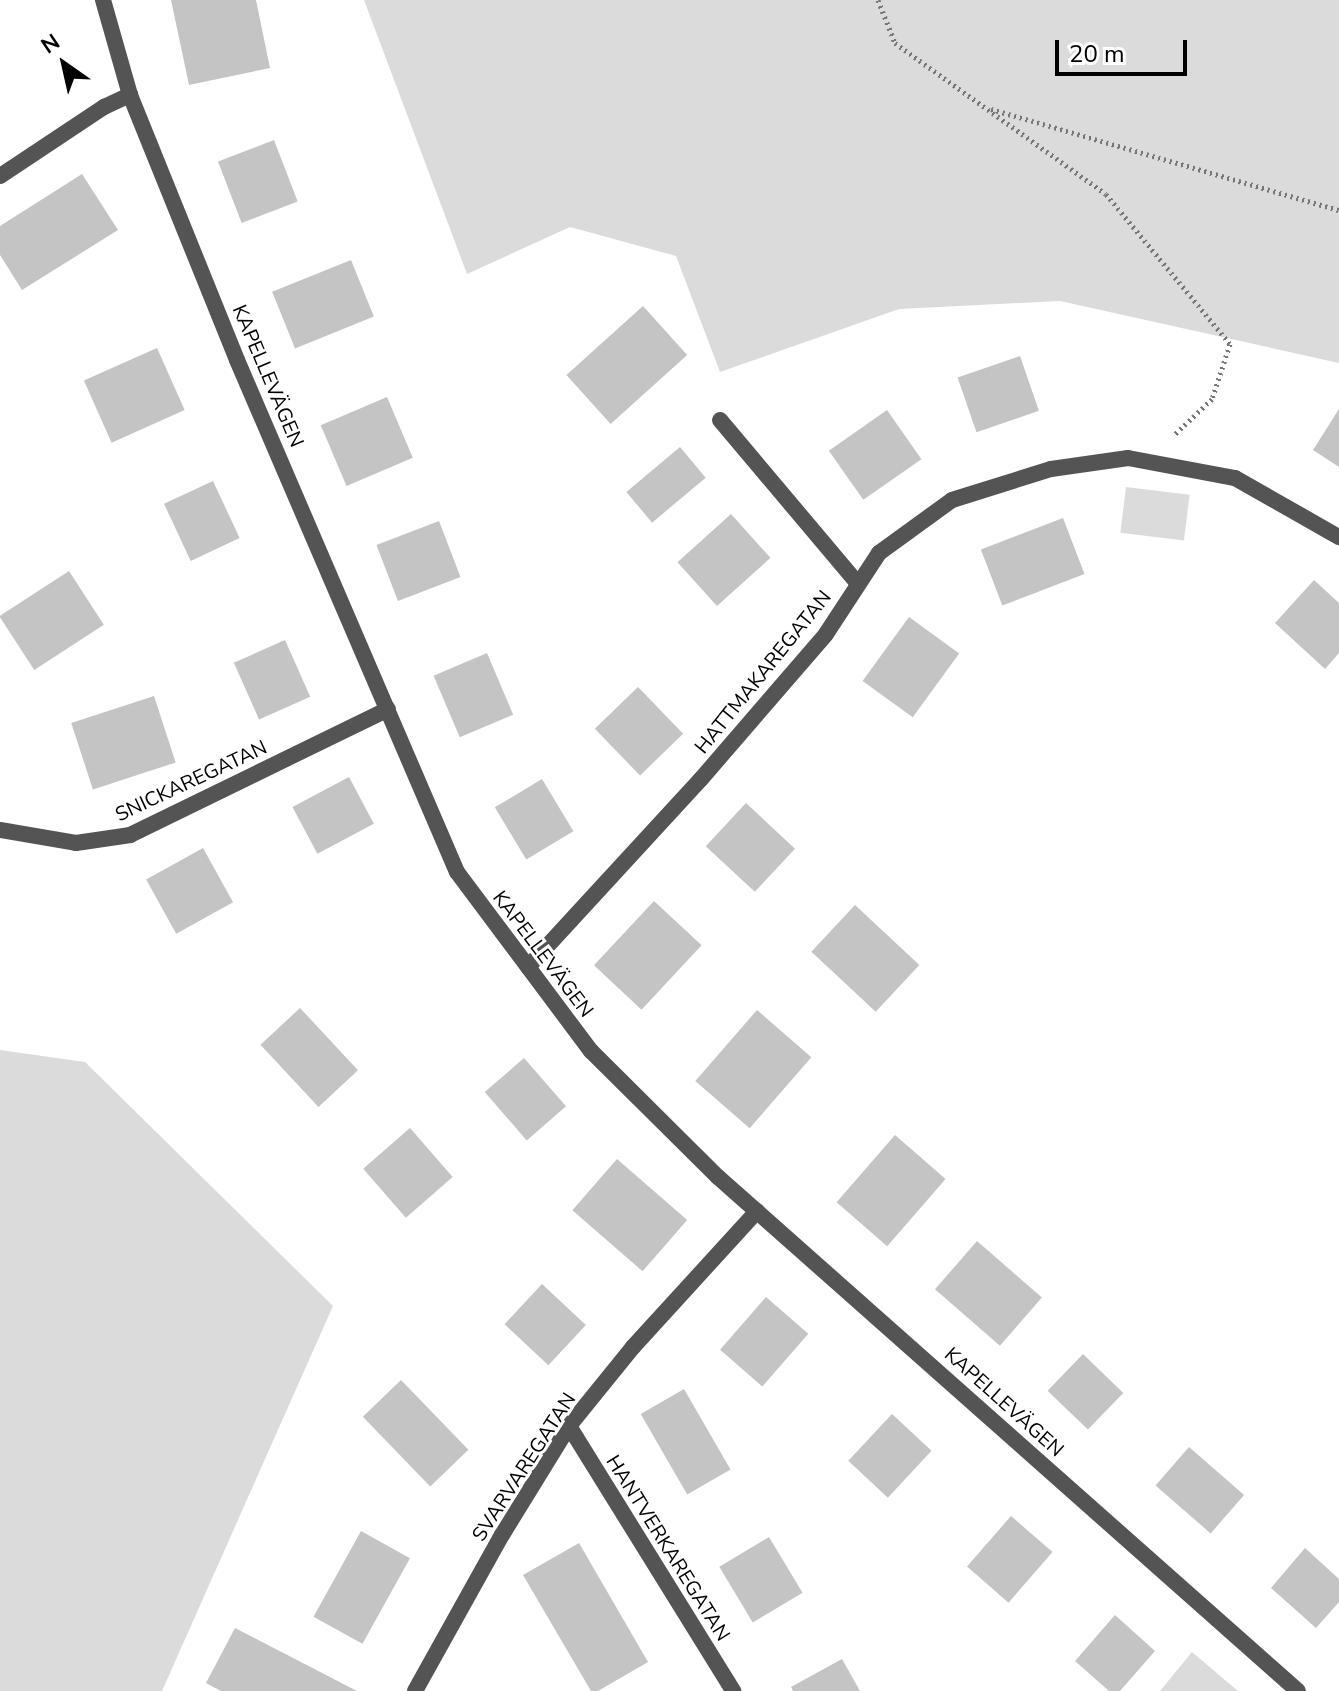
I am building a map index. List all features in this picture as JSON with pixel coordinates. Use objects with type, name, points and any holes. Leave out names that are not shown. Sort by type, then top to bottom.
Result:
[{"type":"street","name":"KAPELLEVÄGEN","points":[[103,0],[130,95],[237,360],[457,872],[591,1051],[757,1211],[1298,1691]]},
{"type":"street","points":[[0,176],[104,107],[130,95]]},
{"type":"street","points":[[720,420],[858,584]]},
{"type":"street","name":"HATTMAKAREGATAN","points":[[528,967],[711,767],[826,634],[879,553],[952,500],[1051,469],[1128,458],[1235,478],[1339,537]]},
{"type":"street","name":"SNICKAREGATAN","points":[[0,830],[76,843],[130,835],[388,709]]},
{"type":"street","name":"SVARVAREGATAN","points":[[415,1691],[502,1535],[569,1426],[633,1347],[757,1211]]},
{"type":"street","name":"HANTVERKAREGATAN","points":[[569,1426],[733,1691]]},
{"type":"path","points":[[878,0],[895,43],[1106,194],[1230,344],[1212,399],[1146,461]]},
{"type":"path","points":[[986,108],[1339,210]]},
{"type":"shaded area","points":[[364,0],[1339,0],[1339,363],[1060,301],[899,309],[720,372],[676,256],[570,227],[467,274]]},
{"type":"shaded area","points":[[1126,487],[1190,495],[1184,540],[1120,533]]},
{"type":"shaded area","points":[[0,1050],[85,1062],[333,1306],[162,1691],[0,1691]]},
{"type":"shaded area","points":[[1192,1652],[1238,1691],[1160,1691]]},
{"type":"building","points":[[171,0],[256,0],[270,68],[189,85]]},
{"type":"building","points":[[274,140],[298,202],[242,223],[218,162]]},
{"type":"building","points":[[82,174],[118,230],[22,290],[0,255],[0,226]]},
{"type":"building","points":[[351,260],[374,317],[295,348],[272,292]]},
{"type":"building","points":[[643,306],[687,355],[611,424],[566,375]]},
{"type":"building","points":[[157,348],[185,410],[112,443],[84,381]]},
{"type":"building","points":[[1020,356],[1039,411],[976,432],[958,377]]},
{"type":"building","points":[[387,397],[413,458],[347,486],[321,425]]},
{"type":"building","points":[[1339,409],[1339,467],[1313,450]]},
{"type":"building","points":[[887,410],[921,459],[863,500],[829,451]]},
{"type":"building","points":[[680,447],[706,478],[652,523],[626,492]]},
{"type":"building","points":[[213,481],[240,538],[191,561],[164,504]]},
{"type":"building","points":[[731,514],[770,558],[717,606],[677,562]]},
{"type":"building","points":[[1063,518],[1085,574],[1002,606],[981,550]]},
{"type":"building","points":[[439,521],[461,577],[398,601],[376,545]]},
{"type":"building","points":[[69,571],[104,625],[34,670],[0,616]]},
{"type":"building","points":[[1314,580],[1339,603],[1339,653],[1325,669],[1275,623]]},
{"type":"building","points":[[909,617],[959,653],[913,717],[863,681]]},
{"type":"building","points":[[285,640],[310,697],[259,719],[234,663]]},
{"type":"building","points":[[487,653],[513,715],[460,737],[434,676]]},
{"type":"building","points":[[638,687],[683,734],[640,775],[595,729]]},
{"type":"building","points":[[154,696],[176,763],[93,789],[71,723]]},
{"type":"building","points":[[349,777],[374,824],[317,854],[292,807]]},
{"type":"building","points":[[542,779],[573,831],[526,860],[495,807]]},
{"type":"building","points":[[746,803],[795,849],[755,892],[706,846]]},
{"type":"building","points":[[203,848],[233,902],[176,934],[146,880]]},
{"type":"building","points":[[654,901],[702,945],[642,1010],[594,965]]},
{"type":"building","points":[[855,905],[919,965],[876,1012],[811,952]]},
{"type":"building","points":[[300,1008],[358,1070],[318,1107],[261,1045]]},
{"type":"building","points":[[757,1010],[811,1057],[750,1128],[695,1081]]},
{"type":"building","points":[[524,1058],[566,1106],[527,1140],[485,1092]]},
{"type":"building","points":[[410,1128],[453,1177],[406,1218],[363,1169]]},
{"type":"building","points":[[895,1135],[946,1179],[887,1246],[837,1202]]},
{"type":"building","points":[[617,1159],[687,1220],[643,1271],[572,1210]]},
{"type":"building","points":[[977,1241],[1042,1297],[1000,1346],[935,1289]]},
{"type":"building","points":[[542,1284],[586,1325],[548,1365],[504,1324]]},
{"type":"building","points":[[766,1297],[808,1334],[762,1387],[720,1350]]},
{"type":"building","points":[[1083,1354],[1123,1393],[1088,1430],[1048,1391]]},
{"type":"building","points":[[401,1380],[468,1450],[430,1487],[363,1417]]},
{"type":"building","points":[[684,1389],[731,1470],[687,1495],[641,1414]]},
{"type":"building","points":[[892,1414],[931,1451],[888,1498],[848,1461]]},
{"type":"building","points":[[1189,1447],[1244,1495],[1211,1533],[1156,1485]]},
{"type":"building","points":[[1011,1516],[1053,1552],[1009,1603],[967,1567]]},
{"type":"building","points":[[361,1531],[410,1558],[362,1644],[313,1617]]},
{"type":"building","points":[[769,1537],[802,1593],[753,1623],[719,1567]]},
{"type":"building","points":[[579,1543],[648,1662],[598,1691],[591,1691],[523,1575]]},
{"type":"building","points":[[1305,1548],[1339,1579],[1339,1602],[1316,1628],[1271,1588]]},
{"type":"building","points":[[1115,1615],[1155,1651],[1120,1691],[1109,1691],[1075,1661]]},
{"type":"building","points":[[235,1628],[357,1691],[221,1691],[206,1683]]},
{"type":"building","points":[[842,1659],[860,1691],[793,1691],[791,1687]]}]
